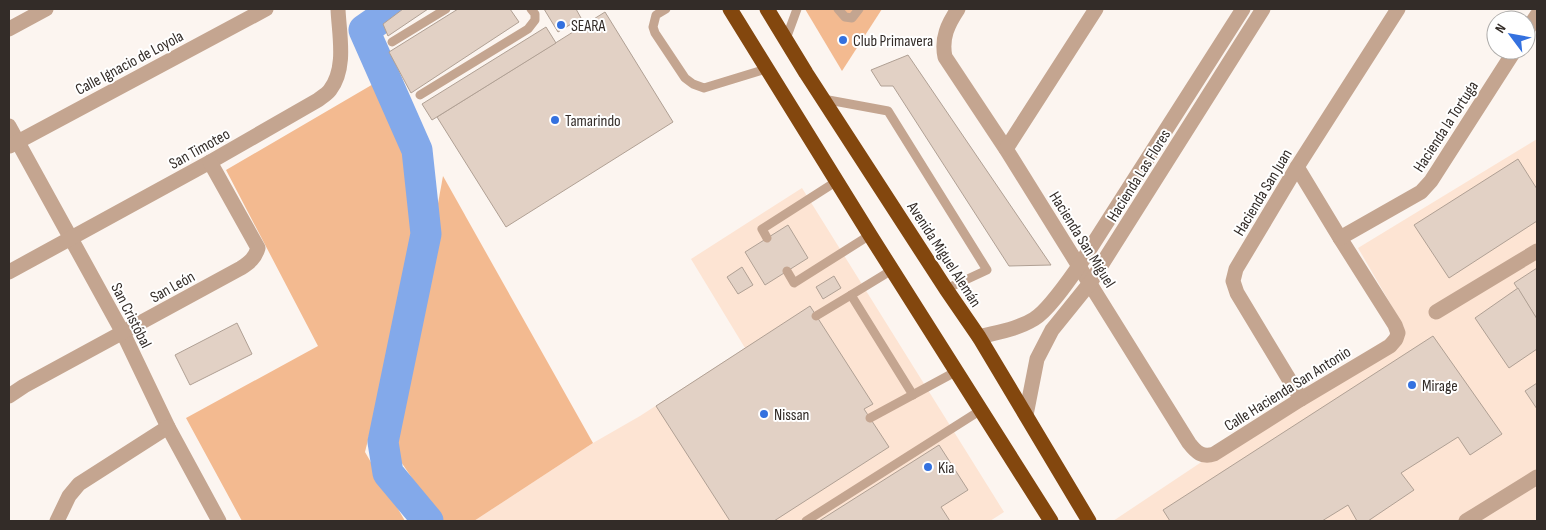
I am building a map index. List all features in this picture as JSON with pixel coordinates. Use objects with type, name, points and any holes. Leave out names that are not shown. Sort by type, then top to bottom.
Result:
[{"type":"highway","points":[[730,9],[1051,521]]},
{"type":"highway","name":"Avenida Miguel Alemán","points":[[767,9],[946,290],[979,338],[1089,521]]},
{"type":"street","points":[[9,29],[46,9]]},
{"type":"street","name":"Calle Ignacio de Loyola","points":[[13,144],[266,9]]},
{"type":"street","name":"San Timoteo","points":[[9,272],[210,162],[318,100],[330,90],[337,78],[341,63],[338,9]]},
{"type":"street","name":"Hacienda San Miguel","points":[[958,9],[944,36],[943,47],[945,57],[1006,149],[1194,450]]},
{"type":"street","points":[[1006,149],[1096,9]]},
{"type":"street","name":"Hacienda Las Flores","points":[[979,338],[1019,326],[1036,318],[1052,302],[1079,266],[1243,9]]},
{"type":"street","name":"Hacienda Las Flores","points":[[1026,414],[1037,359],[1052,330],[1090,284],[1263,9]]},
{"type":"street","name":"Hacienda San Juan","points":[[1301,399],[1237,293],[1233,281],[1236,268],[1297,167],[1398,9]]},
{"type":"street","name":"Hacienda la Tortuga","points":[[1340,238],[1421,192],[1431,181],[1509,60]]},
{"type":"street","name":"San Cristóbal","points":[[9,126],[13,144],[71,238],[123,333],[168,427],[219,521]]},
{"type":"street","name":"San León","points":[[9,396],[251,262],[258,248],[210,162]]},
{"type":"street","points":[[1297,167],[1340,238]]},
{"type":"street","name":"Calle Hacienda San Antonio","points":[[1194,450],[1200,455],[1214,454],[1390,346],[1396,339],[1398,333],[1395,325],[1340,238]]},
{"type":"street","points":[[1436,312],[1537,251]]},
{"type":"street","points":[[57,521],[69,496],[79,484],[168,427]]},
{"type":"street","points":[[1466,521],[1537,477]]},
{"type":"lane","points":[[392,42],[446,9]]},
{"type":"lane","points":[[420,95],[528,29],[535,20],[535,14],[531,9]]},
{"type":"lane","points":[[666,9],[656,15],[653,27],[655,33],[685,78],[693,84],[704,88],[766,69]]},
{"type":"lane","points":[[786,39],[796,9]]},
{"type":"lane","points":[[838,9],[845,18],[852,18],[859,9]]},
{"type":"lane","points":[[823,99],[888,111],[987,270],[946,290]]},
{"type":"lane","points":[[767,238],[762,229],[837,181]]},
{"type":"lane","points":[[787,271],[794,283],[870,235]]},
{"type":"lane","points":[[816,316],[892,270]]},
{"type":"lane","points":[[851,295],[913,395]]},
{"type":"lane","points":[[870,418],[957,372]]},
{"type":"lane","points":[[806,521],[981,410]]},
{"type":"shaded area","name":"Club Primavera","points":[[805,9],[882,9],[842,71]]},
{"type":"shaded area","points":[[375,83],[404,144],[414,207],[416,246],[365,452],[405,521],[242,521],[186,418],[318,346],[226,170]]},
{"type":"shaded area","points":[[1537,139],[1537,521],[1113,521],[1404,327],[1358,248]]},
{"type":"shaded area","points":[[443,176],[593,443],[474,521],[441,521],[393,450]]},
{"type":"shaded area","points":[[802,188],[1004,512],[990,521],[474,521],[593,443],[640,416],[745,348],[691,259]]},
{"type":"building","points":[[403,9],[428,9],[388,36],[383,24]]},
{"type":"building","points":[[458,9],[510,9],[519,22],[411,93],[389,52]]},
{"type":"building","name":"SEARA","points":[[544,9],[576,9],[581,18],[558,32]]},
{"type":"building","name":"Tamarindo","points":[[605,12],[673,122],[506,227],[437,117]]},
{"type":"building","points":[[546,27],[556,43],[432,120],[422,104]]},
{"type":"building","points":[[908,55],[1051,265],[1009,266],[893,86],[881,86],[871,70]]},
{"type":"building","points":[[1518,159],[1537,189],[1537,221],[1449,278],[1414,225]]},
{"type":"building","points":[[788,225],[808,258],[765,285],[745,252]]},
{"type":"building","points":[[742,267],[753,285],[738,294],[727,277]]},
{"type":"building","points":[[1537,268],[1537,319],[1514,283]]},
{"type":"building","points":[[834,276],[841,288],[823,299],[816,287]]},
{"type":"building","points":[[1518,288],[1537,319],[1537,349],[1509,368],[1475,318]]},
{"type":"building","name":"Nissan","points":[[810,306],[873,404],[864,409],[889,447],[774,521],[730,521],[656,406]]},
{"type":"building","points":[[237,323],[252,354],[190,385],[175,355]]},
{"type":"building","name":"Mirage","points":[[1433,336],[1502,434],[1470,455],[1458,437],[1401,473],[1414,490],[1368,521],[1357,521],[1348,505],[1322,521],[1170,521],[1163,510]]},
{"type":"building","points":[[1537,383],[1537,409],[1525,391]]},
{"type":"building","name":"Kia","points":[[939,445],[968,490],[941,507],[950,521],[819,521]]},
{"type":"waterway","points":[[394,9],[364,30],[417,150],[426,234],[383,442],[388,473],[428,521]]},
{"type":"place","name":"SEARA","points":[[561,25]]},
{"type":"place","name":"Club Primavera","points":[[843,40]]},
{"type":"place","name":"Tamarindo","points":[[555,120]]},
{"type":"place","name":"Mirage","points":[[1412,385]]},
{"type":"place","name":"Nissan","points":[[764,414]]},
{"type":"place","name":"Kia","points":[[928,467]]}]
